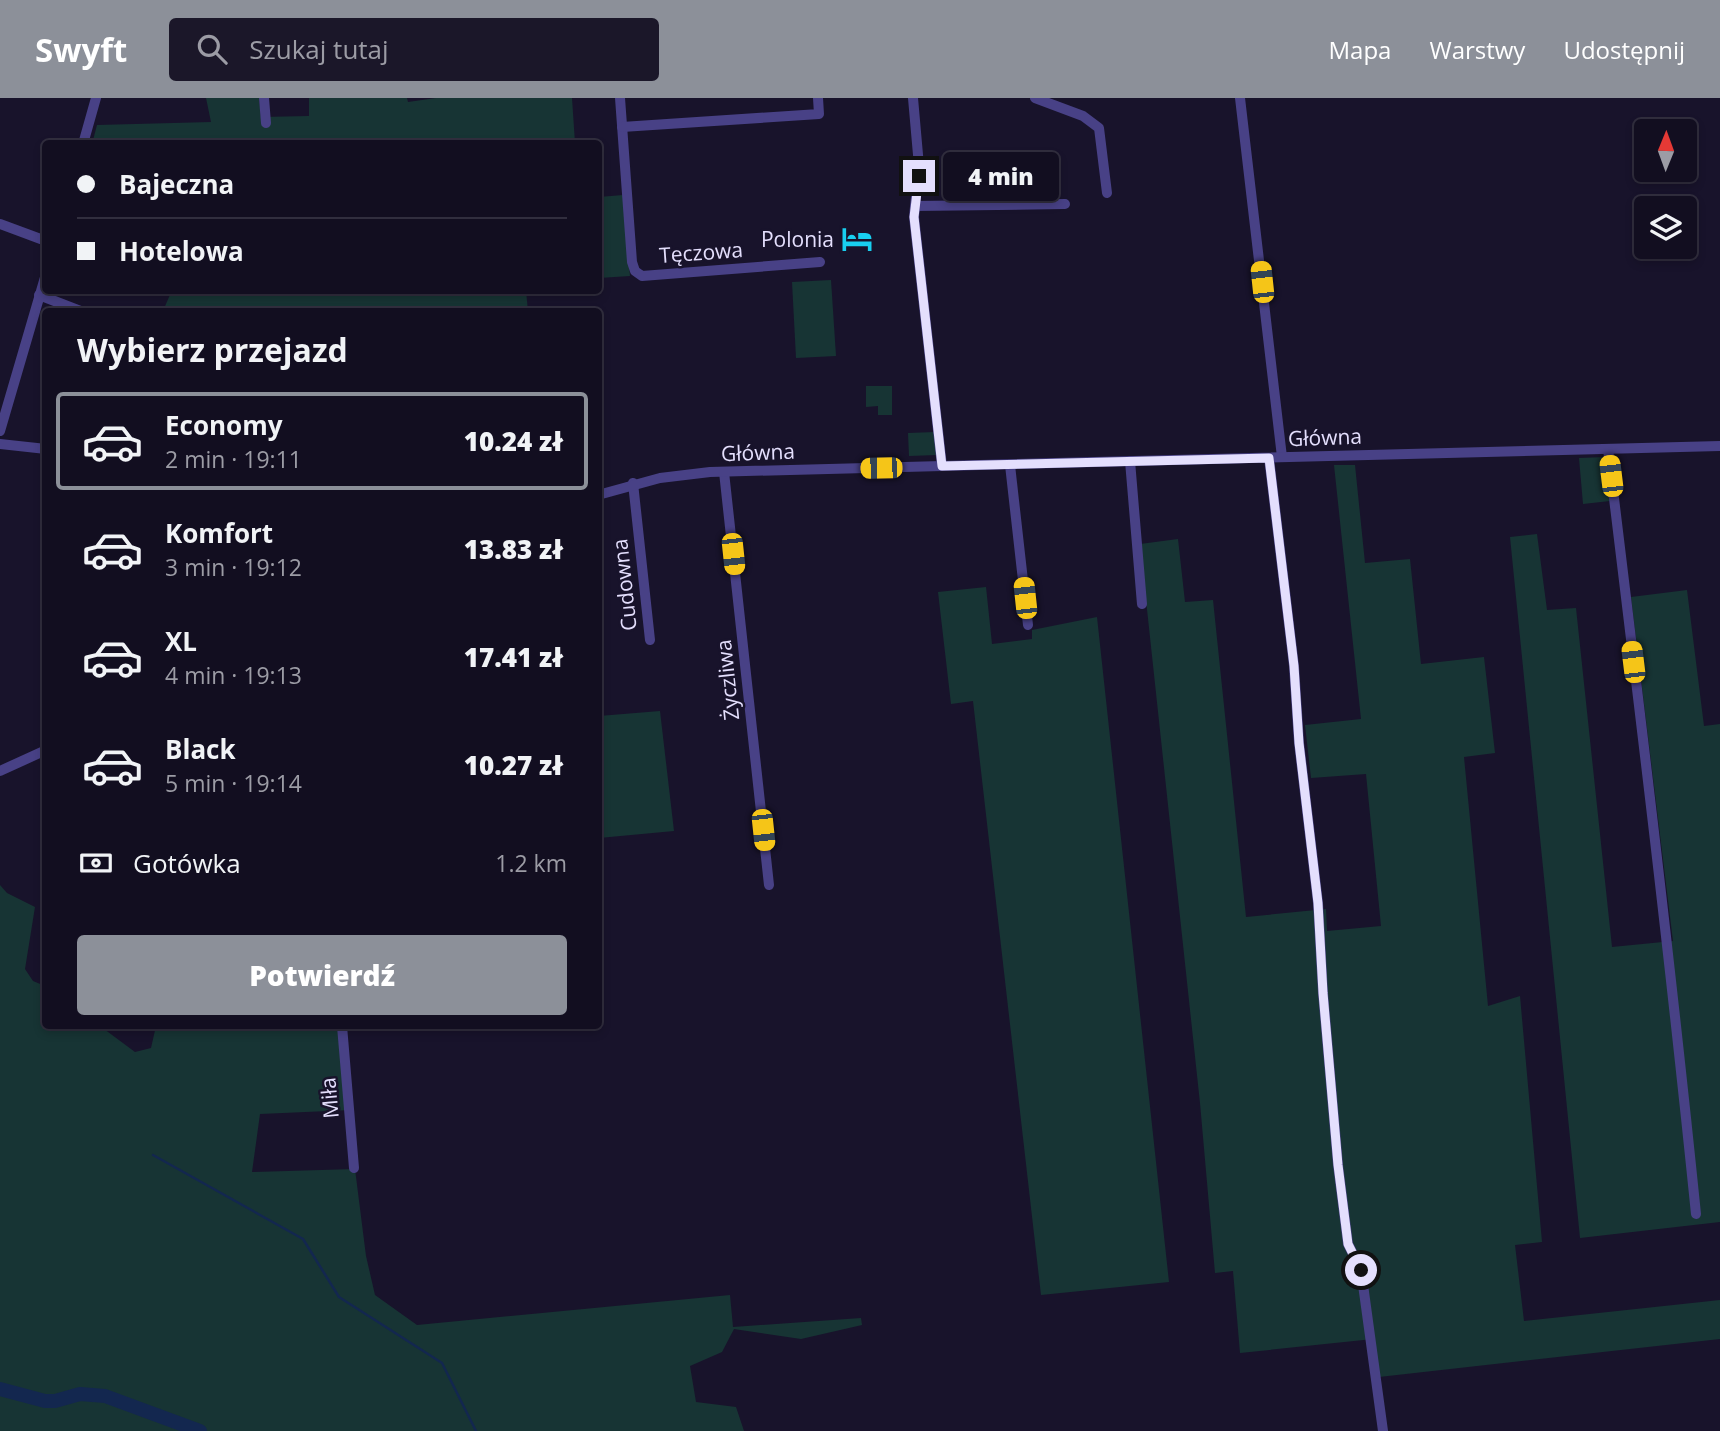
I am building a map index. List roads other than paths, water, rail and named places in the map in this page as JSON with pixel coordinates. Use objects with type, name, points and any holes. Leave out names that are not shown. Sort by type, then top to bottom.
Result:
[{"type":"street","points":[[84,140],[96,98]]},
{"type":"street","points":[[264,98],[266,123]]},
{"type":"street","name":"Tęczowa","points":[[620,98],[632,262],[635,271],[642,276],[820,262]]},
{"type":"street","points":[[622,127],[819,114],[818,98]]},
{"type":"street","points":[[912,98],[919,166],[914,217],[942,466]]},
{"type":"street","points":[[1035,98],[1083,116],[1099,128],[1107,192]]},
{"type":"street","points":[[1240,98],[1282,457]]},
{"type":"street","points":[[915,206],[1065,204]]},
{"type":"street","points":[[0,224],[42,240]]},
{"type":"street","points":[[0,431],[42,286]]},
{"type":"street","points":[[39,295],[73,308]]},
{"type":"street","points":[[0,444],[42,449]]},
{"type":"street","name":"Główna","points":[[602,494],[634,483],[682,474],[723,472],[1720,446]]},
{"type":"street","points":[[1608,449],[1665,916],[1696,1214]]},
{"type":"street","points":[[1269,458],[1318,903],[1338,1165],[1348,1244],[1361,1270],[1383,1431]]},
{"type":"street","points":[[1130,461],[1142,604]]},
{"type":"street","points":[[1010,464],[1028,625]]},
{"type":"street","name":"Życzliwa","points":[[723,472],[769,885]]},
{"type":"street","name":"Cudowna","points":[[634,483],[650,640]]},
{"type":"street","points":[[0,771],[42,752]]},
{"type":"street","name":"Miła","points":[[342,1029],[354,1168]]},
{"type":"waterway","points":[[153,1155],[303,1239],[339,1297],[442,1363],[476,1431]]},
{"type":"waterway","points":[[0,1389],[45,1401],[80,1394],[105,1396],[200,1431]]},
{"type":"place","name":"Polonia","points":[[857,239]]}]
